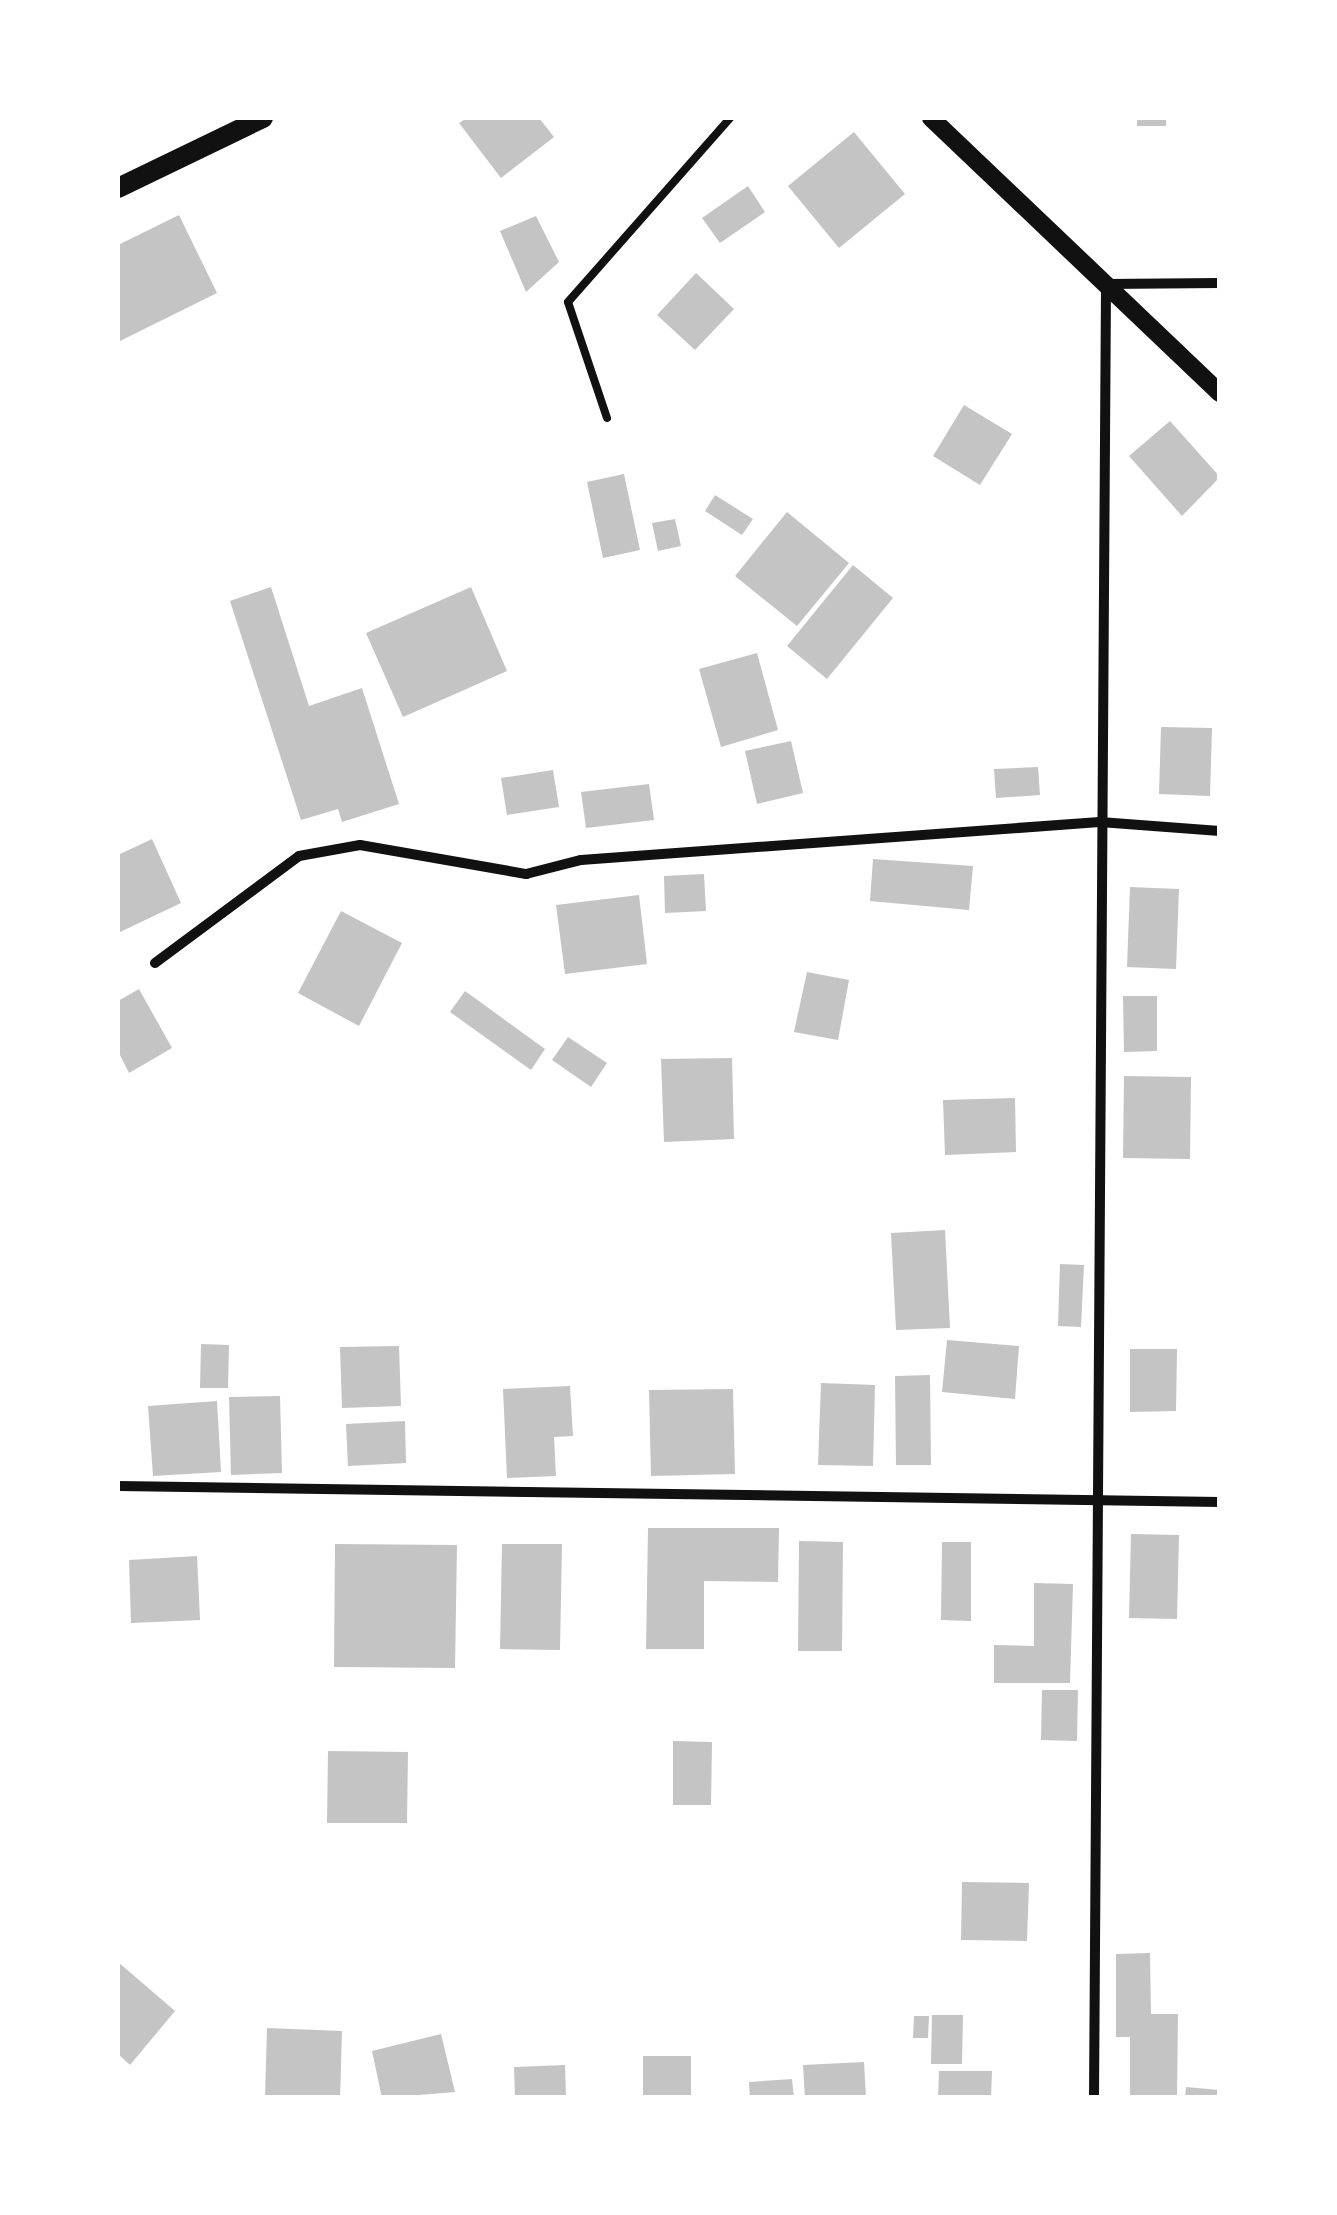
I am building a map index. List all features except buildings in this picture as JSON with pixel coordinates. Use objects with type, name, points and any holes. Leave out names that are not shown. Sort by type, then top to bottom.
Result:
[{"type":"main road","points":[[118,188],[263,118]]},
{"type":"street","points":[[932,118],[1220,393]]},
{"type":"street","points":[[1106,284],[1220,283]]},
{"type":"street","points":[[1094,2098],[1106,284]]},
{"type":"street","points":[[156,964],[300,856],[360,845],[526,874],[582,860],[1100,822],[1220,831]]},
{"type":"street","points":[[118,1486],[1220,1502]]},
{"type":"lane","points":[[607,418],[568,302],[730,118]]}]
